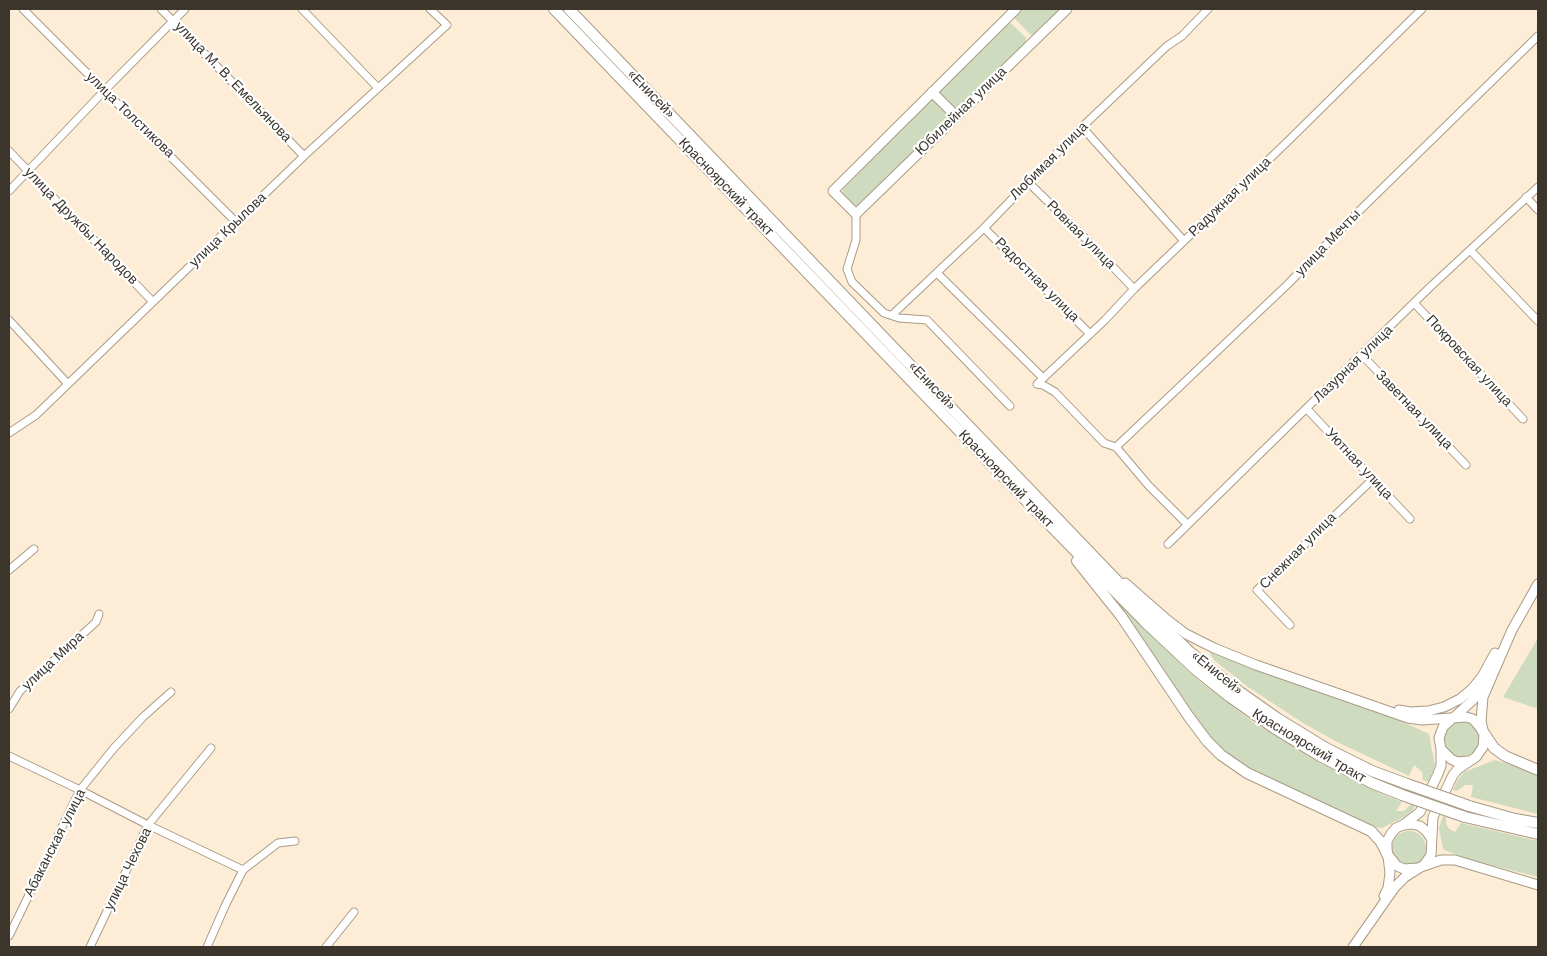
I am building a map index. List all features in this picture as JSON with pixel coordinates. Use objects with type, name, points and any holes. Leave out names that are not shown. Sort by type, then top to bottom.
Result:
[{"type":"highway","name":"Красноярский тракт","points":[[554,9],[1040,515],[1147,624],[1196,670],[1274,728],[1320,756],[1372,783],[1465,817],[1538,834]]},
{"type":"highway","name":"«Енисей»","points":[[569,9],[1094,555],[1190,652],[1240,692],[1277,718],[1326,748],[1372,771],[1469,806],[1538,824]]},
{"type":"highway","points":[[1040,515],[1121,616],[1189,717],[1221,755],[1247,773],[1371,832],[1381,842],[1388,856]]},
{"type":"highway","points":[[1482,730],[1494,748],[1506,756],[1538,770]]},
{"type":"main road","points":[[856,214],[833,191],[1016,9]]},
{"type":"main road","name":"Юбилейная улица","points":[[856,214],[1067,9]]},
{"type":"main road","points":[[932,92],[956,116]]},
{"type":"main road","points":[[1094,555],[1165,618],[1186,634],[1214,648],[1408,718],[1422,720],[1466,717],[1478,724],[1482,730],[1484,735],[1483,747],[1480,753],[1458,769],[1448,783],[1433,818],[1431,856],[1424,865],[1405,877],[1395,887],[1353,947]]},
{"type":"main road","points":[[1372,920],[1388,888],[1390,873],[1388,841],[1396,828],[1420,812],[1441,766],[1440,732],[1482,689],[1494,657],[1518,607],[1538,574]]},
{"type":"main road","points":[[1482,730],[1481,712],[1483,697],[1512,630],[1538,584]]},
{"type":"main road","points":[[1369,704],[1410,712],[1428,711],[1444,707],[1460,699],[1472,689],[1494,657]]},
{"type":"main road","points":[[1441,749],[1457,762],[1471,760]]},
{"type":"main road","points":[[1403,825],[1412,824],[1420,826],[1431,838]]},
{"type":"main road","points":[[1388,856],[1397,866],[1404,869],[1411,870],[1441,860],[1455,860],[1538,885]]},
{"type":"street","name":"улица Толстикова","points":[[23,9],[236,222]]},
{"type":"street","name":"улица М. В. Емельянова","points":[[160,9],[304,156]]},
{"type":"street","points":[[9,191],[104,90],[185,9]]},
{"type":"street","points":[[302,9],[378,88]]},
{"type":"street","name":"улица Крылова","points":[[9,433],[36,416],[304,156],[446,25],[430,9]]},
{"type":"street","name":"Любимая улица","points":[[892,315],[984,228],[1082,127],[1167,46],[1182,36],[1208,9]]},
{"type":"street","name":"Радужная улица","points":[[1116,448],[1104,443],[1055,392],[1043,385],[1037,384],[1105,320],[1134,289],[1422,9]]},
{"type":"street","name":"улица Мечты","points":[[1116,448],[1288,284],[1357,213],[1538,36]]},
{"type":"street","points":[[1082,127],[1184,241]]},
{"type":"street","name":"улица Дружбы Народов","points":[[9,151],[153,302]]},
{"type":"street","name":"Ровная улица","points":[[1028,182],[1134,289]]},
{"type":"street","name":"Лазурная улица","points":[[1168,544],[1415,304],[1429,288],[1538,187]]},
{"type":"street","points":[[1526,197],[1538,210]]},
{"type":"street","points":[[856,214],[856,240],[847,269],[852,282],[884,313],[899,318],[927,320],[1010,406]]},
{"type":"street","name":"Радостная улица","points":[[984,228],[1089,333]]},
{"type":"street","points":[[1471,251],[1538,321]]},
{"type":"street","points":[[937,273],[1043,378]]},
{"type":"street","name":"Покровская улица","points":[[1415,304],[1523,419]]},
{"type":"street","points":[[9,320],[68,384]]},
{"type":"street","name":"Заветная улица","points":[[1362,355],[1466,465]]},
{"type":"street","name":"Уютная улица","points":[[1307,409],[1410,519]]},
{"type":"street","points":[[1116,448],[1149,486],[1187,524]]},
{"type":"street","name":"Снежная улица","points":[[1290,625],[1257,590],[1373,478]]},
{"type":"street","points":[[9,570],[34,549]]},
{"type":"street","name":"улица Мира","points":[[9,709],[20,691],[96,622],[99,614]]},
{"type":"street","name":"Абаканская улица","points":[[9,936],[80,790],[114,748],[143,717],[171,692]]},
{"type":"street","name":"улица Чехова","points":[[90,947],[148,825],[211,748]]},
{"type":"street","points":[[9,756],[243,870]]},
{"type":"street","points":[[207,947],[243,870],[278,843],[295,841]]},
{"type":"street","points":[[326,947],[354,912]]},
{"type":"green space","points":[[1021,9],[1060,9],[1031,35],[1015,19],[1015,15]]},
{"type":"green space","points":[[1008,23],[1012,24],[1026,38],[1026,42],[957,109],[954,108],[940,94],[940,91]]},
{"type":"green space","points":[[934,98],[950,115],[859,205],[854,206],[842,194],[843,189]]},
{"type":"green space","points":[[1118,603],[1194,677],[1253,722],[1316,761],[1402,802],[1396,811],[1404,811],[1411,804],[1415,806],[1413,810],[1404,817],[1382,828],[1375,827],[1254,773],[1223,750],[1207,734],[1116,604]]},
{"type":"green space","points":[[1538,638],[1538,709],[1503,697]]},
{"type":"green space","points":[[1210,650],[1260,671],[1399,720],[1429,734],[1435,766],[1428,782],[1423,780],[1422,772],[1414,765],[1409,776],[1335,741],[1303,723],[1248,687],[1215,661],[1210,654]]},
{"type":"green space","points":[[1462,721],[1475,726],[1480,739],[1475,752],[1462,757],[1449,752],[1444,739],[1449,726]]},
{"type":"green space","points":[[1495,760],[1538,774],[1538,814],[1471,797],[1473,785],[1465,785],[1457,791],[1453,790],[1464,772]]},
{"type":"green space","points":[[1443,816],[1446,817],[1449,829],[1455,832],[1461,823],[1538,841],[1538,877],[1471,860],[1444,850],[1439,828]]},
{"type":"green space","points":[[1409,831],[1416,832],[1421,836],[1425,841],[1425,855],[1421,860],[1416,864],[1409,865],[1402,864],[1397,860],[1393,855],[1392,848],[1393,841],[1397,836],[1402,832]]}]
